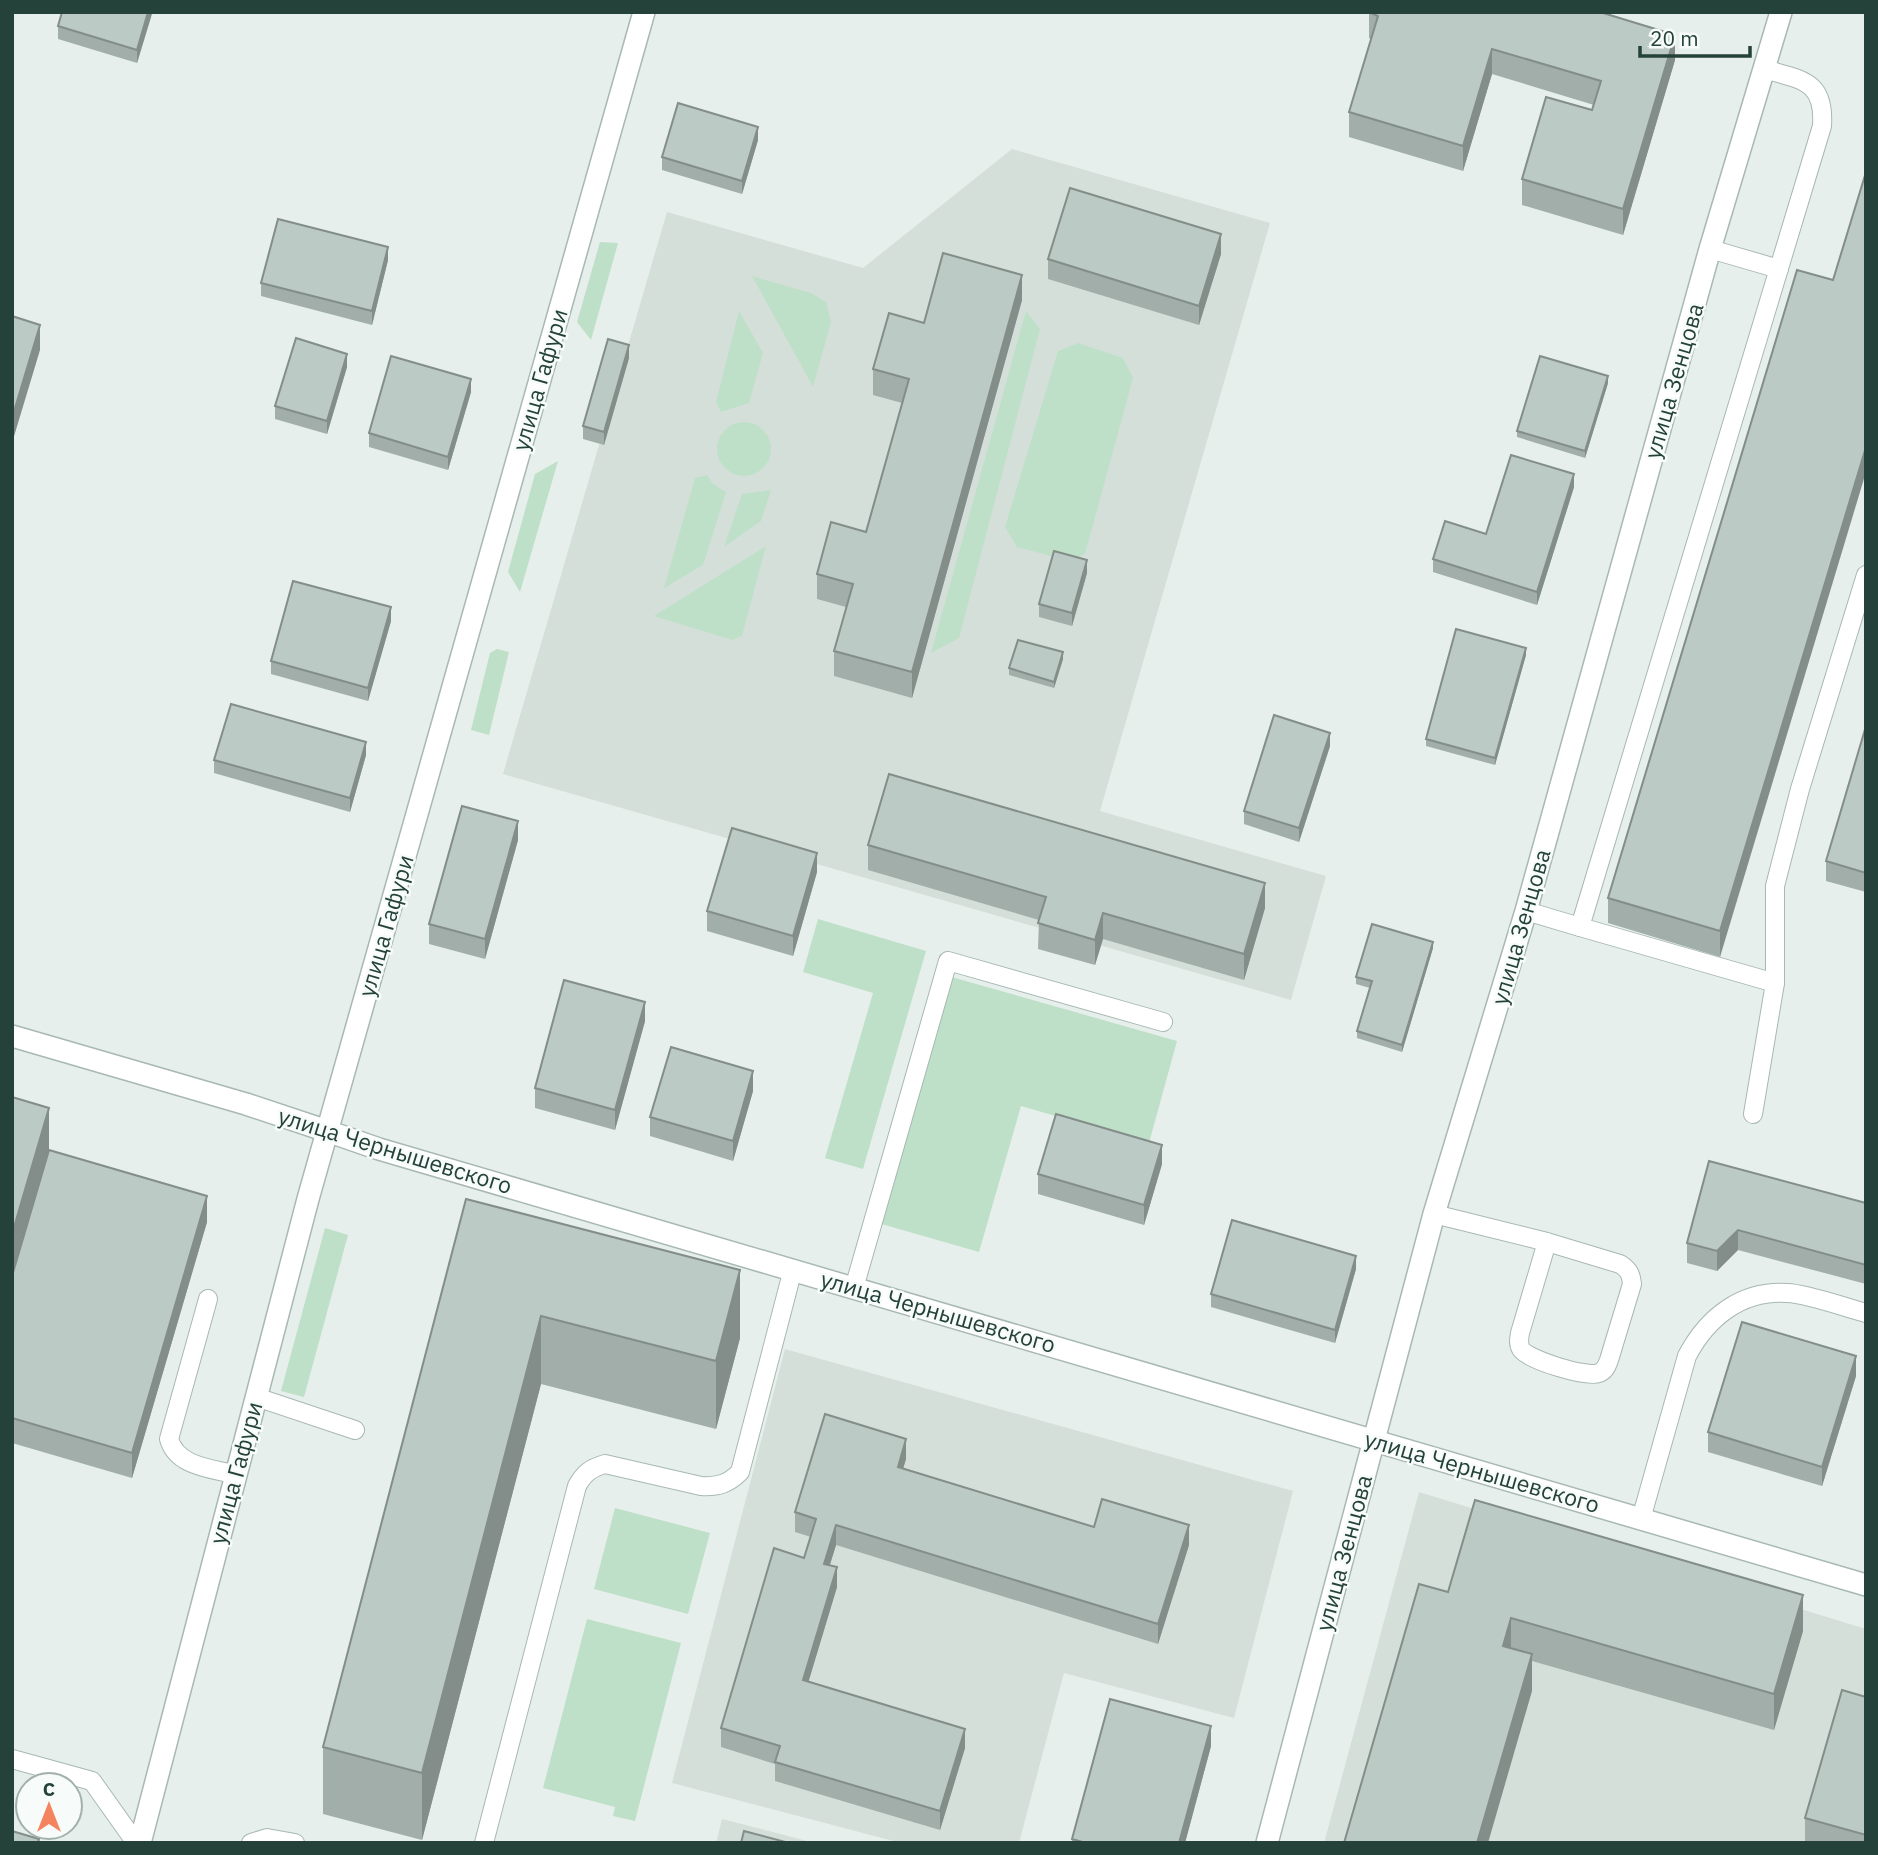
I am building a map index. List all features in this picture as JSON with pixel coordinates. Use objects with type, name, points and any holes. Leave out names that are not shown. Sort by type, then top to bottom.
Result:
[{"type":"street","name":"улица Гафури","points":[[138,1843],[327,1131],[644,12]]},
{"type":"street","name":"улица Зенцова","points":[[1267,1843],[1434,1214],[1526,911],[1710,249],[1781,12]]},
{"type":"street","name":"улица Чернышевского","points":[[12,1035],[246,1104],[406,1157],[1866,1585]]},
{"type":"lane","points":[[1580,927],[1822,126],[1823,108],[1818,93],[1809,83],[1764,69]]},
{"type":"lane","points":[[1710,249],[1779,269]]},
{"type":"lane","points":[[1753,1114],[1775,983],[1775,886],[1800,789],[1866,575]]},
{"type":"lane","points":[[1526,911],[1775,983]]},
{"type":"lane","points":[[854,1288],[948,961],[1163,1022]]},
{"type":"lane","points":[[1434,1214],[1547,1242],[1620,1264],[1631,1274],[1632,1284],[1609,1360],[1605,1370],[1598,1374],[1587,1374],[1528,1357],[1518,1342],[1547,1242]]},
{"type":"lane","points":[[484,1843],[577,1486],[583,1475],[593,1467],[605,1464],[714,1487],[733,1479],[740,1472],[793,1269]]},
{"type":"lane","points":[[1641,1519],[1687,1356],[1697,1337],[1717,1315],[1736,1303],[1760,1294],[1788,1293],[1866,1313]]},
{"type":"lane","points":[[208,1299],[169,1438],[172,1448],[185,1461],[236,1475]]},
{"type":"lane","points":[[256,1397],[355,1430]]},
{"type":"lane","points":[[12,1759],[92,1781],[138,1843]]},
{"type":"lane","points":[[251,1843],[267,1838],[295,1843]]},
{"type":"shaded area","points":[[1012,149],[1270,223],[1100,811],[1326,876],[1291,1000],[503,774],[667,212],[863,268]]},
{"type":"shaded area","points":[[785,1349],[1293,1491],[1234,1718],[1064,1673],[1019,1843],[901,1843],[672,1783]]},
{"type":"shaded area","points":[[1419,1492],[1866,1629],[1866,1843],[1324,1843]]},
{"type":"shaded area","points":[[722,1819],[815,1843],[716,1843]]},
{"type":"green space","points":[[600,242],[618,243],[591,340],[577,322]]},
{"type":"green space","points":[[752,276],[811,293],[826,302],[831,322],[813,387]]},
{"type":"green space","points":[[739,311],[763,353],[749,403],[721,412],[716,402]]},
{"type":"green space","points":[[1026,311],[1040,329],[959,638],[931,653]]},
{"type":"green space","points":[[1078,343],[1123,358],[1133,378],[1085,554],[1070,561],[1017,547],[1005,527],[1058,351]]},
{"type":"green space","points":[[744,422],[763,430],[771,449],[763,468],[744,476],[725,468],[717,449],[725,430]]},
{"type":"green space","points":[[558,461],[520,592],[508,572],[535,474]]},
{"type":"green space","points":[[707,475],[713,484],[726,492],[703,565],[664,588],[695,478]]},
{"type":"green space","points":[[771,490],[761,521],[724,547],[742,494]]},
{"type":"green space","points":[[766,546],[742,636],[732,640],[654,616]]},
{"type":"green space","points":[[497,649],[509,652],[489,735],[471,730],[490,653]]},
{"type":"green space","points":[[818,919],[926,951],[863,1169],[825,1158],[873,993],[803,972]]},
{"type":"green space","points":[[948,976],[1177,1041],[1149,1143],[1021,1106],[979,1252],[878,1223]]},
{"type":"green space","points":[[325,1228],[348,1235],[304,1397],[281,1391]]},
{"type":"green space","points":[[615,1508],[710,1533],[688,1614],[594,1589]]},
{"type":"green space","points":[[587,1619],[681,1643],[635,1821],[613,1816],[615,1807],[543,1788]]},
{"type":"building","points":[[62,12],[148,12],[137,50],[58,26]]},
{"type":"building","points":[[1369,12],[1600,12],[1675,35],[1623,209],[1522,179],[1546,97],[1592,110],[1601,81],[1492,49],[1463,146],[1349,112],[1378,16]]},
{"type":"building","points":[[678,103],[758,127],[742,181],[662,157]]},
{"type":"building","points":[[1866,172],[1866,447],[1720,931],[1608,898],[1797,270],[1833,280]]},
{"type":"building","points":[[1070,188],[1221,234],[1199,306],[1048,259]]},
{"type":"building","points":[[278,219],[388,247],[372,311],[261,283]]},
{"type":"building","points":[[943,253],[1022,275],[912,672],[834,651],[853,584],[817,574],[831,522],[866,532],[909,379],[873,369],[889,313],[924,323]]},
{"type":"building","points":[[12,316],[40,325],[12,418]]},
{"type":"building","points":[[296,338],[347,354],[327,421],[275,406]]},
{"type":"building","points":[[608,339],[629,345],[604,432],[583,426]]},
{"type":"building","points":[[391,356],[471,379],[448,457],[369,433]]},
{"type":"building","points":[[1540,356],[1608,376],[1585,451],[1517,431]]},
{"type":"building","points":[[1511,455],[1574,474],[1537,592],[1433,559],[1445,521],[1486,534]]},
{"type":"building","points":[[1054,551],[1087,560],[1072,613],[1039,604]]},
{"type":"building","points":[[293,581],[391,607],[368,688],[271,661]]},
{"type":"building","points":[[1456,629],[1526,648],[1495,758],[1426,739]]},
{"type":"building","points":[[1018,640],[1063,652],[1054,682],[1009,668]]},
{"type":"building","points":[[231,704],[366,742],[350,798],[214,760]]},
{"type":"building","points":[[1274,715],[1330,733],[1299,828],[1244,811]]},
{"type":"building","points":[[1866,726],[1866,873],[1826,861]]},
{"type":"building","points":[[889,774],[1265,883],[1244,954],[1103,913],[1095,940],[1038,923],[1046,897],[868,845]]},
{"type":"building","points":[[462,806],[518,821],[485,939],[429,924]]},
{"type":"building","points":[[732,828],[817,853],[793,936],[707,911]]},
{"type":"building","points":[[1372,924],[1433,942],[1402,1045],[1357,1031],[1372,981],[1356,977]]},
{"type":"building","points":[[564,980],[645,1002],[615,1110],[535,1088]]},
{"type":"building","points":[[671,1047],[753,1071],[733,1141],[650,1117]]},
{"type":"building","points":[[12,1097],[49,1108],[12,1234]]},
{"type":"building","points":[[1056,1114],[1162,1145],[1144,1205],[1038,1174]]},
{"type":"building","points":[[49,1150],[207,1196],[132,1453],[12,1418],[12,1276]]},
{"type":"building","points":[[1709,1161],[1866,1203],[1866,1265],[1738,1230],[1717,1251],[1687,1243]]},
{"type":"building","points":[[466,1199],[740,1270],[716,1361],[541,1316],[422,1773],[323,1747]]},
{"type":"building","points":[[1232,1220],[1356,1256],[1335,1330],[1211,1294]]},
{"type":"building","points":[[1742,1322],[1856,1356],[1822,1467],[1708,1432]]},
{"type":"building","points":[[825,1414],[906,1439],[898,1467],[1094,1527],[1102,1499],[1189,1525],[1158,1624],[836,1525],[824,1564],[837,1567],[803,1680],[965,1729],[940,1811],[775,1762],[780,1746],[721,1728],[774,1548],[804,1558],[816,1519],[795,1512]]},
{"type":"building","points":[[1475,1500],[1803,1595],[1774,1694],[1511,1618],[1503,1646],[1532,1654],[1477,1843],[1344,1843],[1419,1584],[1448,1592]]},
{"type":"building","points":[[1842,1690],[1866,1697],[1866,1835],[1805,1818]]},
{"type":"building","points":[[1110,1699],[1211,1726],[1179,1843],[1086,1843],[1072,1839]]},
{"type":"building","points":[[12,1831],[14,1841],[38,1841],[38,1843],[12,1843]]},
{"type":"building","points":[[744,1831],[789,1843],[741,1843]]}]
